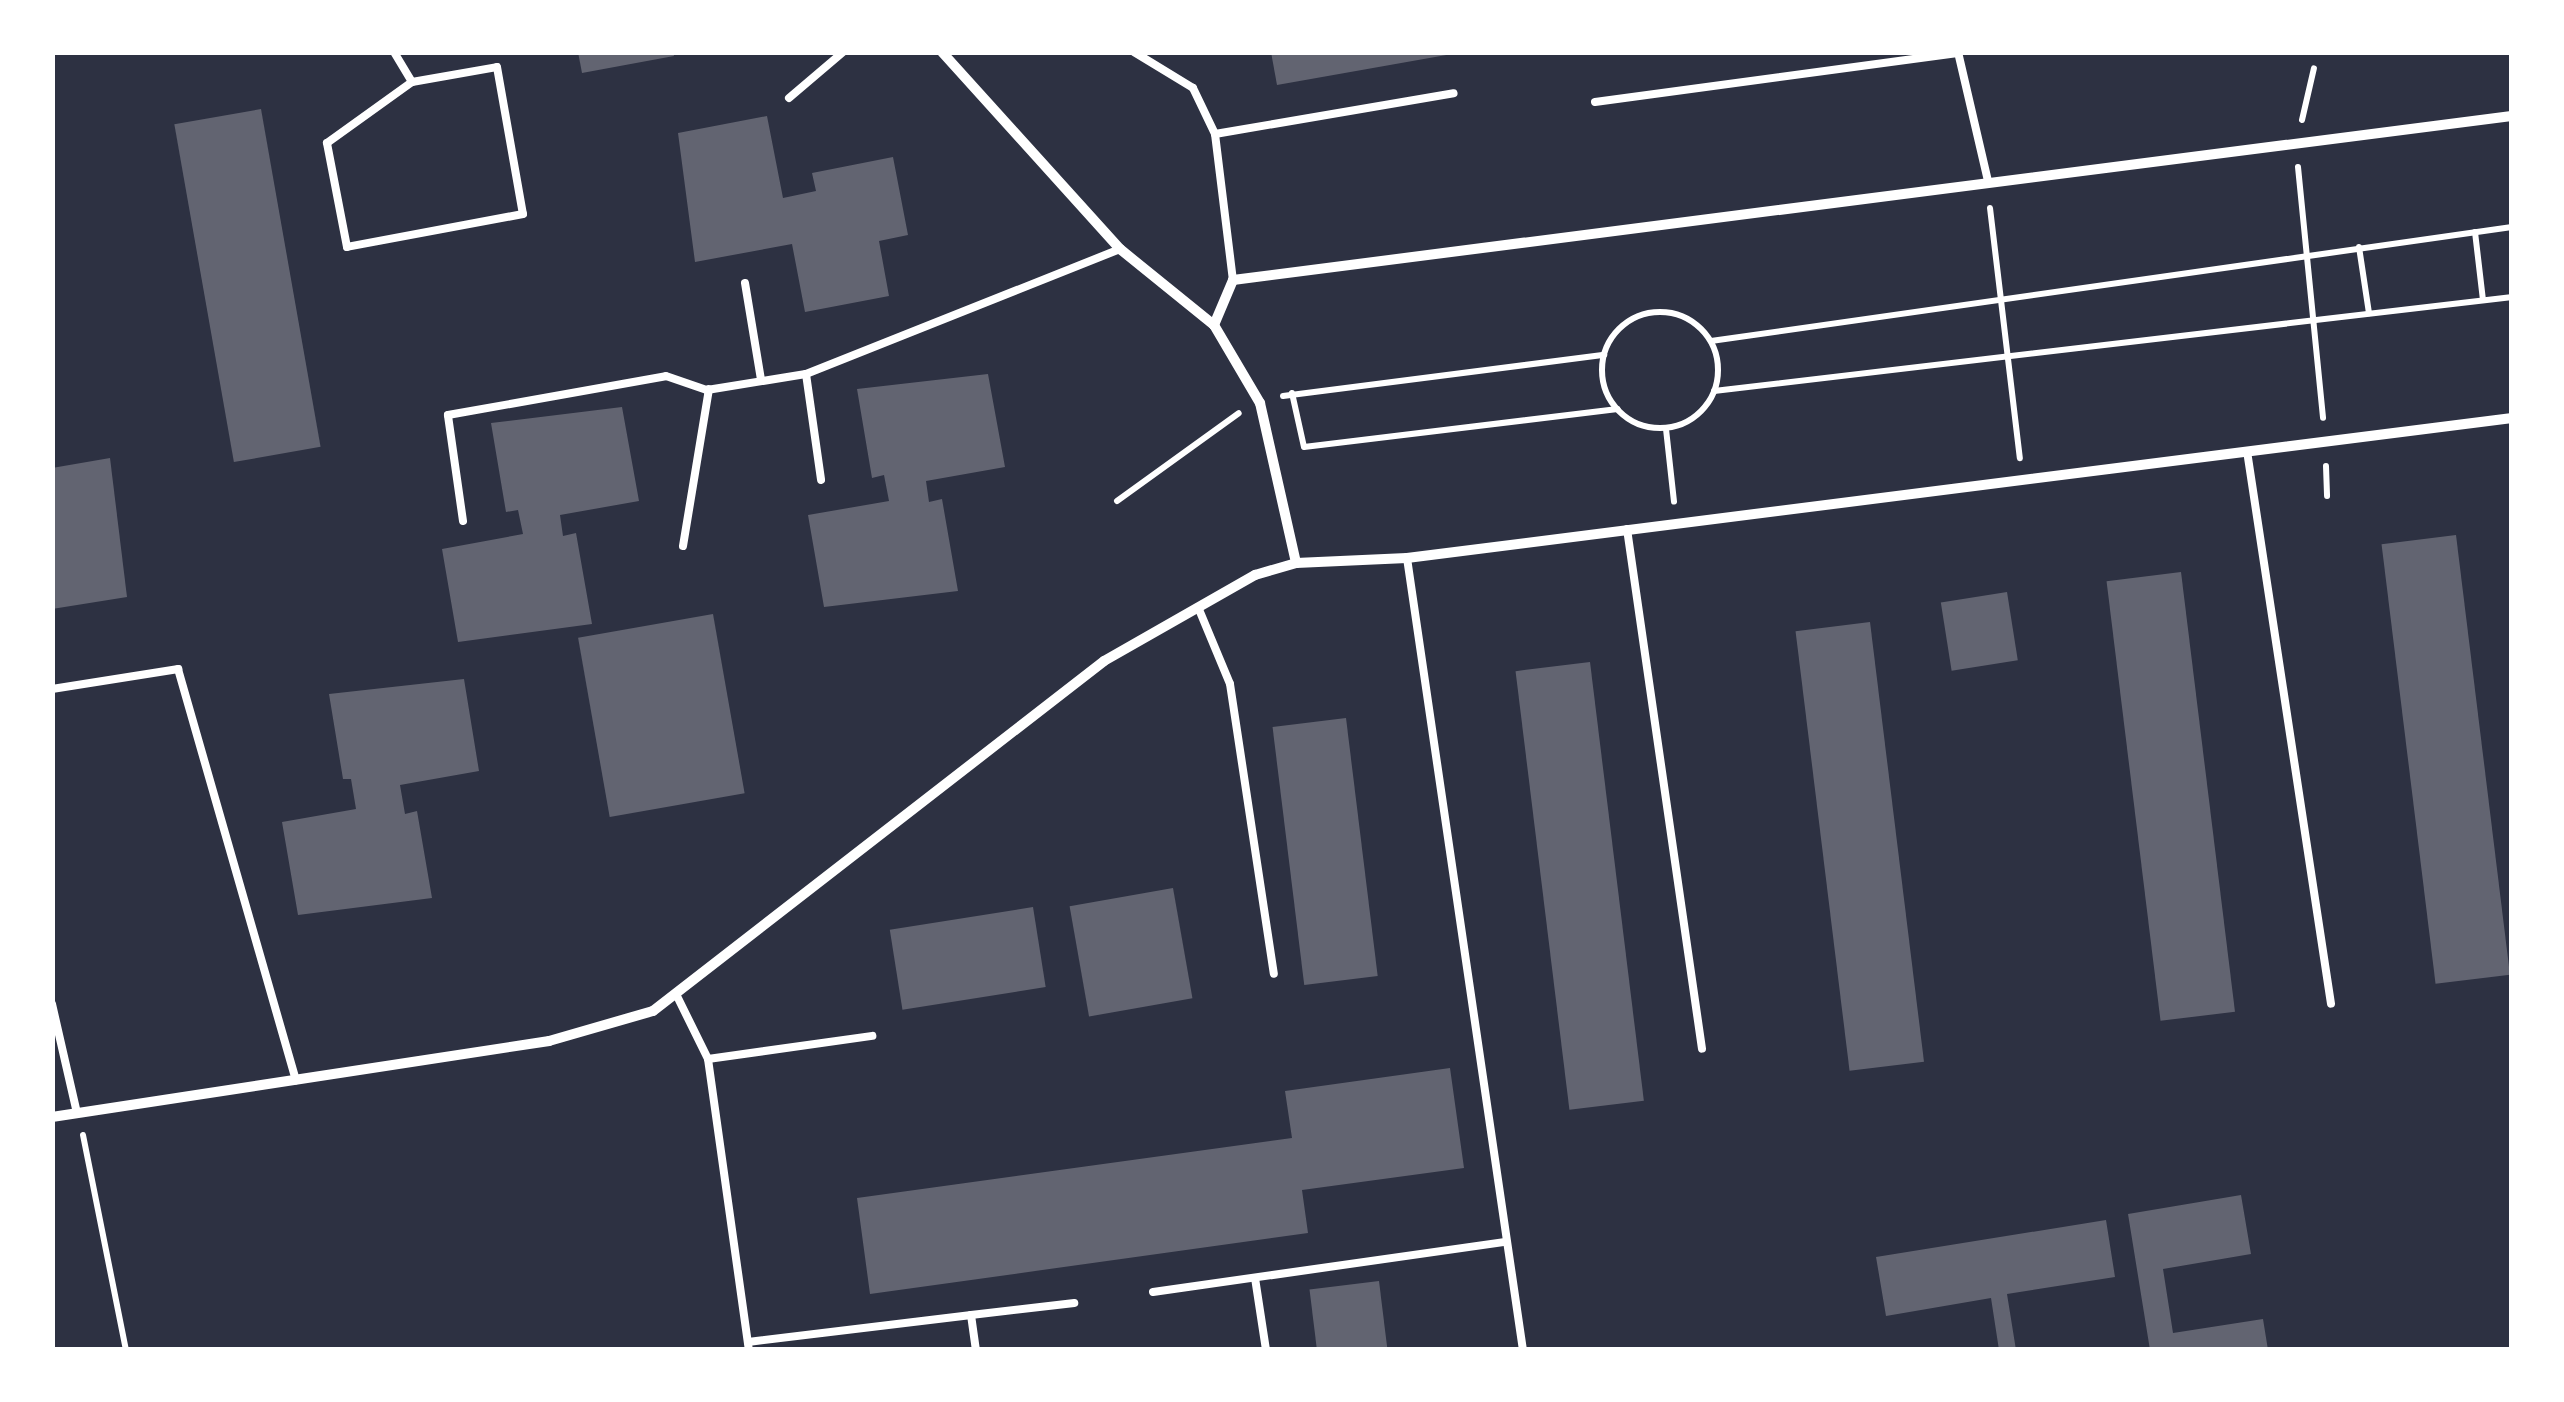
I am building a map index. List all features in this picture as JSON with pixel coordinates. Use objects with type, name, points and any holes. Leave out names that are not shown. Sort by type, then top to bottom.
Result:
[{"type":"street","points":[[942,52],[1120,249],[1214,325],[1260,403],[1296,563]]},
{"type":"street","points":[[1214,325],[1234,280],[2512,116]]},
{"type":"street","points":[[52,1117],[550,1042],[652,1011],[1104,660],[1255,575],[1296,563],[1406,558],[2512,418]]},
{"type":"lane","points":[[394,52],[412,82]]},
{"type":"lane","points":[[789,98],[844,52]]},
{"type":"lane","points":[[1134,52],[1193,88],[1215,134],[1234,280]]},
{"type":"lane","points":[[1595,102],[1958,53],[1988,181]]},
{"type":"lane","points":[[497,67],[523,214],[347,247],[326,143],[412,82],[497,67]]},
{"type":"lane","points":[[1215,134],[1454,93]]},
{"type":"lane","points":[[464,521],[448,415],[666,376],[709,389],[806,374],[1120,249]]},
{"type":"lane","points":[[745,283],[762,380]]},
{"type":"lane","points":[[806,374],[821,480]]},
{"type":"lane","points":[[683,546],[709,389]]},
{"type":"lane","points":[[2247,451],[2330,1004]]},
{"type":"lane","points":[[1627,529],[1702,1050]]},
{"type":"lane","points":[[1406,558],[1522,1350]]},
{"type":"lane","points":[[1198,607],[1230,684],[1274,974]]},
{"type":"lane","points":[[52,689],[178,668],[296,1080]]},
{"type":"lane","points":[[676,994],[708,1059],[749,1346],[1074,1304]]},
{"type":"lane","points":[[52,1004],[77,1114]]},
{"type":"lane","points":[[708,1059],[872,1036]]},
{"type":"lane","points":[[1153,1292],[1504,1242]]},
{"type":"lane","points":[[1254,1278],[1266,1350]]},
{"type":"lane","points":[[971,1315],[976,1350]]},
{"type":"path","points":[[2314,68],[2297,141],[2302,254],[2325,442],[2327,496]]},
{"type":"path","points":[[1988,181],[1996,298],[2023,480]]},
{"type":"path","points":[[1711,341],[2512,227]]},
{"type":"path","points":[[2475,232],[2483,300]]},
{"type":"path","points":[[2359,246],[2369,313]]},
{"type":"path","points":[[1714,390],[2512,297]]},
{"type":"path","points":[[1643,314],[1682,316],[1711,341],[1718,374],[1704,408],[1666,429],[1633,421],[1618,409],[1607,393],[1604,355],[1626,323],[1643,314]]},
{"type":"path","points":[[1117,502],[1216,424],[1292,393],[1604,355]]},
{"type":"path","points":[[1292,393],[1304,448],[1618,409]]},
{"type":"path","points":[[1666,429],[1676,522]]},
{"type":"path","points":[[77,1114],[97,1183],[126,1350]]},
{"type":"building","points":[[578,52],[673,52],[674,56],[582,73]]},
{"type":"building","points":[[1271,52],[1452,52],[1452,54],[1277,85]]},
{"type":"building","points":[[261,109],[321,447],[234,462],[174,124]]},
{"type":"building","points":[[767,116],[783,198],[816,191],[812,173],[893,157],[908,235],[879,241],[889,296],[805,312],[792,244],[695,262],[678,133]]},
{"type":"building","points":[[988,374],[1005,467],[926,481],[929,502],[942,499],[958,591],[824,607],[808,515],[889,501],[884,475],[872,478],[857,389]]},
{"type":"building","points":[[622,407],[639,501],[560,515],[563,536],[576,533],[592,624],[458,642],[442,549],[523,534],[518,510],[506,512],[491,423]]},
{"type":"building","points":[[110,458],[127,597],[52,609],[52,468]]},
{"type":"building","points":[[2456,535],[2510,975],[2436,984],[2382,544]]},
{"type":"building","points":[[2181,572],[2235,1012],[2161,1021],[2107,581]]},
{"type":"building","points":[[2007,592],[2018,660],[1952,671],[1941,602]]},
{"type":"building","points":[[713,614],[745,793],[610,817],[578,638]]},
{"type":"building","points":[[1870,622],[1924,1062],[1850,1071],[1796,631]]},
{"type":"building","points":[[1590,662],[1644,1101],[1569,1110],[1516,671]]},
{"type":"building","points":[[464,679],[479,771],[400,785],[405,814],[417,811],[432,898],[298,915],[282,822],[356,809],[351,779],[343,779],[329,694]]},
{"type":"building","points":[[1346,718],[1378,976],[1304,985],[1273,727]]},
{"type":"building","points":[[1173,888],[1192,998],[1089,1017],[1070,906]]},
{"type":"building","points":[[1033,907],[1046,987],[902,1010],[890,930]]},
{"type":"building","points":[[1450,1068],[1464,1168],[1302,1190],[1308,1233],[870,1294],[857,1198],[1292,1138],[1285,1091]]},
{"type":"building","points":[[2241,1195],[2251,1254],[2163,1269],[2173,1333],[2263,1319],[2268,1350],[2150,1350],[2128,1214]]},
{"type":"building","points":[[2106,1220],[2115,1277],[2007,1294],[2016,1350],[1999,1350],[1991,1298],[1886,1316],[1876,1257]]},
{"type":"building","points":[[1379,1281],[1387,1349],[1317,1350],[1310,1290]]}]
